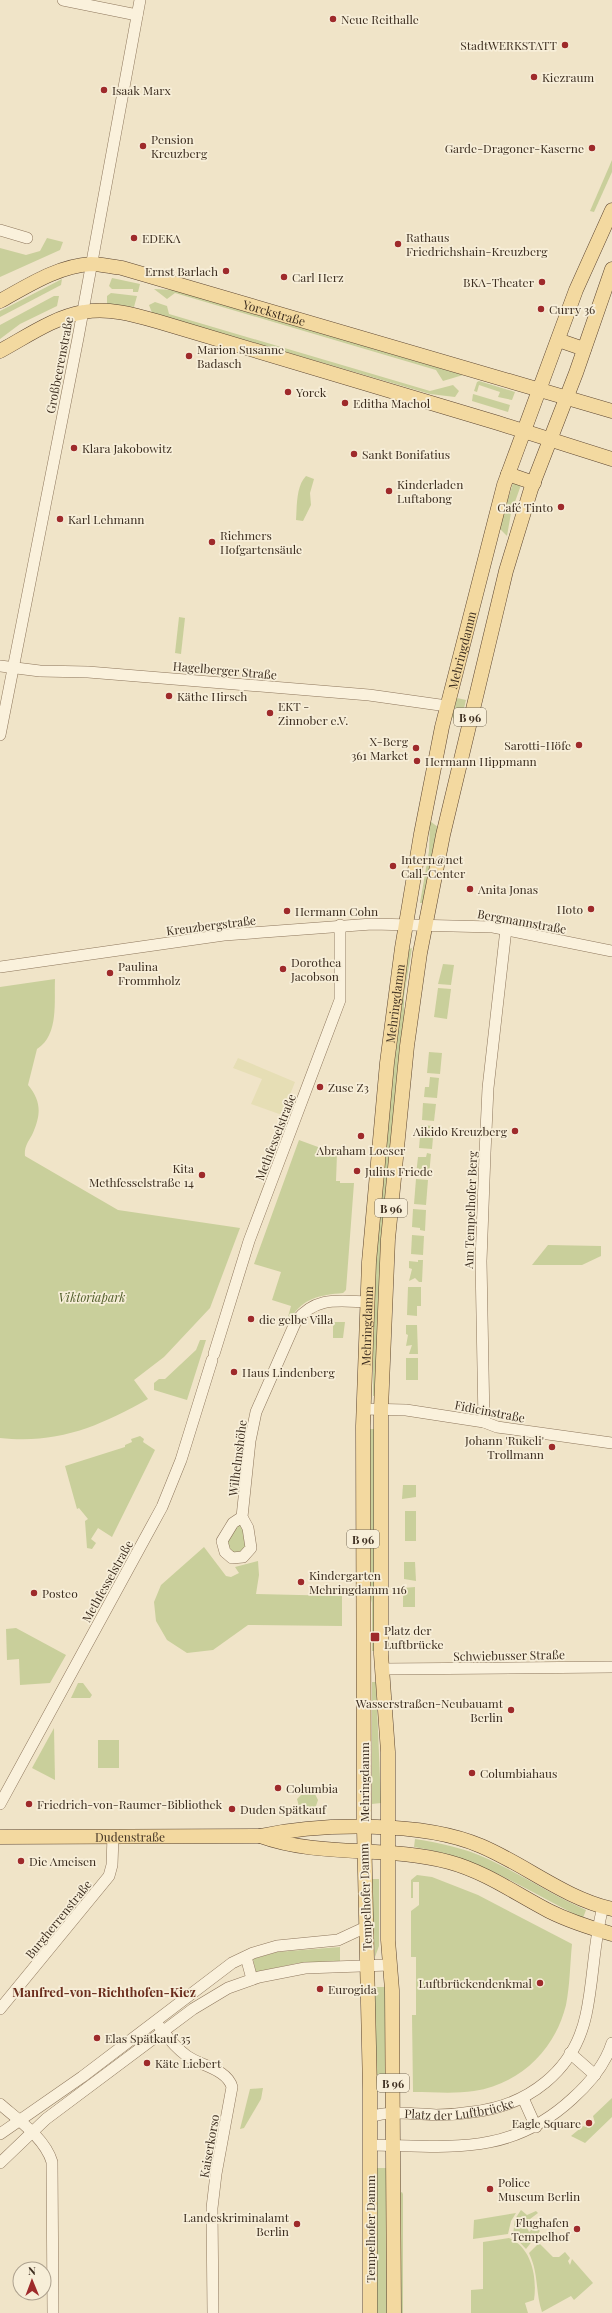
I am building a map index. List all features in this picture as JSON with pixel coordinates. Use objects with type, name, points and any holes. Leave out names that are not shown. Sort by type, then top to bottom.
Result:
[{"type":"main road","name":"Mehringdamm","points":[[388,1828],[388,1752],[382,1669],[381,1409],[386,1277],[395,1160],[407,1046],[426,924],[443,835],[492,621],[517,532],[550,440],[558,340],[576,290],[612,210]]},
{"type":"main road","name":"Yorckstraße","points":[[0,301],[52,274],[69,268],[92,264],[122,268],[612,411]]},
{"type":"main road","name":"Mehringdamm","points":[[364,1828],[364,1409],[367,1302],[378,1152],[387,1063],[406,924],[421,834],[447,706],[508,474],[525,432],[584,349],[612,268]]},
{"type":"main road","points":[[0,351],[52,323],[83,312],[114,311],[139,316],[612,459]]},
{"type":"main road","points":[[558,340],[584,349]]},
{"type":"main road","points":[[508,474],[534,483]]},
{"type":"main road","points":[[364,1668],[382,1669]]},
{"type":"main road","name":"Platz der Luftbrücke","points":[[364,1828],[388,1828],[444,1834],[481,1846],[571,1894],[610,1909]]},
{"type":"main road","name":"Dudenstraße","points":[[0,1837],[260,1836],[288,1830],[364,1828]]},
{"type":"main road","name":"Tempelhofer Damm","points":[[364,1828],[370,2117],[370,2313]]},
{"type":"main road","name":"Tempelhofer Damm","points":[[388,1828],[389,1965],[392,1990],[394,2145],[394,2313]]},
{"type":"main road","name":"Dudenstraße","points":[[260,1836],[283,1844],[364,1851]]},
{"type":"main road","points":[[364,1851],[426,1856],[470,1868],[498,1881],[550,1911],[597,1930],[612,1934]]},
{"type":"street","points":[[63,0],[138,14]]},
{"type":"street","name":"Großbeerenstraße","points":[[0,735],[83,312],[92,264],[95,238],[140,0]]},
{"type":"street","points":[[0,230],[27,238]]},
{"type":"street","name":"Hagelberger Straße","points":[[0,666],[369,694],[447,706]]},
{"type":"street","name":"Kreuzbergstraße","points":[[0,967],[224,935],[295,931],[340,925],[426,924]]},
{"type":"street","name":"Bergmannstraße","points":[[426,924],[480,925],[506,928],[612,951]]},
{"type":"street","name":"Methfesselstraße","points":[[0,1804],[162,1507],[181,1460],[249,1241],[340,1000],[340,925]]},
{"type":"street","name":"Am Tempelhofer Berg","points":[[484,1422],[481,1261],[485,1154],[488,1088],[506,928]]},
{"type":"street","name":"Wilhelmshöhe","points":[[242,1517],[250,1441],[256,1412],[296,1321],[306,1309],[317,1303],[367,1302]]},
{"type":"street","name":"Fidicinstraße","points":[[364,1409],[406,1410],[484,1422],[497,1427],[612,1443]]},
{"type":"street","name":"Schwiebusser Straße","points":[[382,1669],[612,1667]]},
{"type":"street","name":"Burgherrenstraße","points":[[0,2009],[109,1876],[112,1865],[113,1836]]},
{"type":"street","name":"Platz der Luftbrücke","points":[[393,2113],[438,2115],[471,2112],[515,2103],[552,2077],[570,2053],[581,2033],[586,2016],[597,1930],[610,1909]]},
{"type":"street","points":[[0,2164],[46,2119],[159,2026],[223,1969],[246,1957],[277,1946],[338,1940],[366,1928]]},
{"type":"street","points":[[246,1957],[252,1979]]},
{"type":"street","name":"Tempelhofer Damm","points":[[367,1966],[389,1965]]},
{"type":"street","points":[[0,2134],[159,2026],[228,1988],[252,1979],[305,1968],[367,1966]]},
{"type":"street","name":"Kaiserkorso","points":[[159,2026],[187,2056],[229,2079],[232,2087],[216,2174],[212,2208],[213,2313]]},
{"type":"street","points":[[370,2145],[482,2144],[516,2136],[536,2127],[565,2106],[595,2075],[612,2042]]},
{"type":"street","points":[[570,2053],[595,2075]]},
{"type":"street","name":"Platz der Luftbrücke","points":[[523,2098],[536,2127]]},
{"type":"street","points":[[0,2104],[32,2133],[46,2150],[52,2162],[53,2313]]},
{"type":"street","points":[[370,2117],[380,2114],[393,2113]]},
{"type":"shaded area","points":[[238,1058],[295,1082],[282,1115],[251,1104],[262,1079],[233,1068]]},
{"type":"green space","points":[[612,160],[612,172],[594,212],[590,211]]},
{"type":"green space","points":[[47,238],[63,242],[60,250],[0,277],[0,248],[26,255],[40,251]]},
{"type":"green space","points":[[112,278],[140,284],[138,292],[133,292],[133,289],[112,289],[109,286]]},
{"type":"green space","points":[[62,279],[61,285],[0,317],[0,311]]},
{"type":"green space","points":[[154,289],[174,290],[463,375],[443,381],[436,370],[175,293],[167,299]]},
{"type":"green space","points":[[111,293],[137,296],[134,307],[107,304],[107,296]]},
{"type":"green space","points":[[54,296],[59,296],[57,306],[20,324],[0,339],[0,325]]},
{"type":"green space","points":[[155,302],[167,306],[169,314],[430,391],[453,385],[459,391],[455,397],[430,394],[152,313],[149,305]]},
{"type":"green space","points":[[479,381],[515,392],[512,400],[498,397],[500,392],[479,385],[477,392],[474,391],[477,382]]},
{"type":"green space","points":[[473,394],[510,405],[508,412],[472,401]]},
{"type":"green space","points":[[306,476],[314,479],[310,493],[311,505],[303,521],[296,520],[300,485]]},
{"type":"green space","points":[[513,483],[521,485],[511,513],[507,536],[499,528]]},
{"type":"green space","points":[[179,617],[185,618],[181,654],[175,653]]},
{"type":"green space","points":[[457,698],[466,700],[460,725],[452,717]]},
{"type":"green space","points":[[430,821],[439,828],[424,903],[420,903],[429,851]]},
{"type":"green space","points":[[412,948],[404,996],[404,1027],[376,1396],[373,1396],[373,1293],[386,1124],[409,949]]},
{"type":"green space","points":[[443,964],[454,965],[451,985],[438,984]]},
{"type":"green space","name":"Viktoriapark","points":[[55,979],[55,1008],[52,1027],[44,1043],[37,1049],[28,1085],[36,1097],[39,1109],[35,1128],[26,1147],[25,1156],[118,1210],[240,1228],[210,1308],[164,1357],[134,1380],[148,1399],[112,1418],[59,1436],[21,1439],[0,1438],[0,987]]},
{"type":"green space","points":[[438,988],[451,989],[447,1019],[434,1017]]},
{"type":"green space","points":[[429,1052],[442,1053],[440,1074],[427,1073]]},
{"type":"green space","points":[[430,1077],[439,1078],[437,1098],[424,1097],[425,1087],[429,1087]]},
{"type":"green space","points":[[423,1103],[436,1104],[434,1121],[422,1120]]},
{"type":"green space","points":[[421,1125],[434,1126],[432,1149],[419,1148]]},
{"type":"green space","points":[[299,1140],[337,1154],[336,1181],[340,1181],[340,1183],[354,1183],[346,1290],[343,1293],[327,1295],[307,1302],[296,1311],[291,1318],[288,1317],[291,1306],[272,1300],[281,1272],[254,1264]]},
{"type":"green space","points":[[427,1153],[431,1154],[429,1176],[416,1175],[418,1157],[426,1157]]},
{"type":"green space","points":[[416,1179],[428,1180],[426,1205],[414,1204]]},
{"type":"green space","points":[[413,1209],[426,1210],[425,1231],[420,1230],[420,1228],[412,1227]]},
{"type":"green space","points":[[412,1235],[424,1236],[423,1255],[411,1254]]},
{"type":"green space","points":[[548,1245],[601,1246],[601,1256],[582,1265],[532,1265]]},
{"type":"green space","points":[[418,1260],[423,1260],[422,1282],[419,1282],[415,1278],[409,1281],[412,1269],[409,1268],[409,1261],[418,1262]]},
{"type":"green space","points":[[408,1287],[421,1287],[421,1306],[417,1306],[417,1316],[407,1315]]},
{"type":"green space","points":[[333,1322],[345,1322],[343,1338],[333,1338]]},
{"type":"green space","points":[[406,1325],[417,1325],[418,1354],[409,1354],[412,1345],[406,1346],[408,1335],[406,1334]]},
{"type":"green space","points":[[200,1340],[206,1340],[187,1400],[154,1390],[154,1383],[159,1379],[165,1379],[196,1350]]},
{"type":"green space","points":[[406,1358],[418,1358],[418,1380],[406,1380]]},
{"type":"green space","points":[[368,1429],[376,1429],[376,1651],[372,1651],[372,1603],[368,1585]]},
{"type":"green space","points":[[140,1436],[144,1439],[143,1442],[155,1450],[112,1537],[98,1528],[91,1539],[96,1543],[92,1549],[87,1548],[85,1521],[88,1519],[79,1508],[77,1509],[65,1466],[125,1447],[125,1445],[132,1442],[131,1439]]},
{"type":"green space","points":[[403,1485],[416,1485],[416,1497],[402,1499]]},
{"type":"green space","points":[[405,1511],[416,1511],[416,1541],[405,1541]]},
{"type":"green space","points":[[237,1525],[242,1525],[248,1542],[241,1554],[229,1552],[226,1540]]},
{"type":"green space","points":[[204,1547],[226,1576],[231,1577],[239,1573],[235,1567],[258,1561],[259,1575],[256,1594],[342,1596],[342,1626],[248,1625],[213,1650],[187,1653],[167,1640],[156,1621],[154,1602],[161,1585]]},
{"type":"green space","points":[[404,1562],[415,1562],[416,1581],[404,1579]]},
{"type":"green space","points":[[415,1587],[415,1607],[403,1607],[403,1588]]},
{"type":"green space","points":[[16,1628],[66,1655],[50,1683],[20,1685],[19,1659],[7,1660],[6,1629]]},
{"type":"green space","points":[[372,1682],[376,1682],[381,1803],[372,1804]]},
{"type":"green space","points":[[78,1683],[83,1683],[92,1695],[90,1698],[71,1698]]},
{"type":"green space","points":[[54,1728],[55,1780],[32,1768]]},
{"type":"green space","points":[[98,1740],[119,1740],[119,1768],[98,1768]]},
{"type":"green space","points":[[315,1794],[318,1800],[315,1809],[300,1810],[297,1799],[301,1795]]},
{"type":"green space","points":[[415,1839],[452,1846],[488,1859],[586,1910],[583,1918],[481,1866],[460,1858],[414,1847]]},
{"type":"green space","points":[[417,1875],[432,1877],[478,1895],[572,1944],[566,2005],[561,2021],[553,2036],[544,2050],[520,2073],[491,2087],[474,2091],[444,2093],[413,2092],[412,2015],[416,2015],[416,1957],[411,1957],[411,1911],[419,1905],[419,1882],[413,1882],[413,1898],[411,1898],[411,1880]]},
{"type":"green space","points":[[370,1879],[379,1879],[379,1946],[375,1957]]},
{"type":"green space","points":[[340,1947],[340,1961],[298,1963],[256,1972],[253,1959],[277,1952]]},
{"type":"green space","points":[[373,1987],[385,1987],[387,2092],[376,2092]]},
{"type":"green space","points":[[263,2088],[261,2099],[244,2128],[240,2129],[250,2089]]},
{"type":"green space","points":[[612,2098],[612,2117],[585,2143],[571,2136],[583,2126],[589,2128],[595,2123],[593,2116]]},
{"type":"green space","points":[[376,2168],[388,2168],[388,2313],[376,2313]]},
{"type":"green space","points":[[402,2192],[403,2313],[400,2313],[400,2193]]},
{"type":"green space","points":[[521,2210],[527,2215],[536,2211],[538,2213],[530,2219],[526,2225],[529,2232],[535,2226],[540,2231],[526,2249],[513,2235],[515,2219]]},
{"type":"green space","points":[[516,2213],[511,2221],[508,2234],[473,2239],[474,2220]]},
{"type":"green space","points":[[509,2238],[523,2249],[532,2265],[535,2292],[534,2300],[525,2303],[528,2313],[471,2313],[471,2290],[483,2289],[483,2242]]},
{"type":"green space","points":[[539,2243],[553,2257],[559,2257],[565,2252],[570,2258],[568,2261],[570,2265],[572,2259],[593,2283],[574,2300],[571,2296],[542,2312],[538,2297],[536,2275],[529,2253]]},
{"type":"place","name":"Neue Reithalle","points":[[333,19]]},
{"type":"place","name":"StadtWERKSTATT","points":[[565,45]]},
{"type":"place","name":"Kiezraum","points":[[534,77]]},
{"type":"place","name":"Isaak Marx","points":[[104,90]]},
{"type":"place","name":"Pension Kreuzberg","points":[[143,146]]},
{"type":"place","name":"Garde-Dragoner-Kaserne","points":[[592,148]]},
{"type":"place","name":"EDEKA","points":[[134,238]]},
{"type":"place","name":"Rathaus Friedrichshain-Kreuzberg","points":[[398,244]]},
{"type":"place","name":"Ernst Barlach","points":[[226,271]]},
{"type":"place","name":"Carl Herz","points":[[284,277]]},
{"type":"place","name":"BKA-Theater","points":[[542,282]]},
{"type":"place","name":"Curry 36","points":[[541,309]]},
{"type":"place","name":"Marion Susanne Badasch","points":[[189,356]]},
{"type":"place","name":"Yorck","points":[[288,392]]},
{"type":"place","name":"Editha Machol","points":[[345,403]]},
{"type":"place","name":"Klara Jakobowitz","points":[[74,448]]},
{"type":"place","name":"Sankt Bonifatius","points":[[354,454]]},
{"type":"place","name":"Kinderladen Luftabong","points":[[389,491]]},
{"type":"place","name":"Café Tinto","points":[[561,507]]},
{"type":"place","name":"Karl Lehmann","points":[[60,519]]},
{"type":"place","name":"Riehmers Hofgartensäule","points":[[212,542]]},
{"type":"place","name":"Käthe Hirsch","points":[[169,696]]},
{"type":"place","name":"EKT - Zinnober e.V.","points":[[270,713]]},
{"type":"place","name":"Sarotti-Höfe","points":[[579,745]]},
{"type":"place","name":"X-Berg 361 Market","points":[[416,748]]},
{"type":"place","name":"Hermann Hippmann","points":[[417,761]]},
{"type":"place","name":"Intern@net Call-Center","points":[[393,866]]},
{"type":"place","name":"Anita Jonas","points":[[470,889]]},
{"type":"place","name":"Hoto","points":[[591,909]]},
{"type":"place","name":"Hermann Cohn","points":[[287,911]]},
{"type":"place","name":"Dorothea Jacobson","points":[[283,969]]},
{"type":"place","name":"Paulina Frommholz","points":[[110,973]]},
{"type":"place","name":"Zuse Z3","points":[[320,1087]]},
{"type":"place","name":"Aikido Kreuzberg","points":[[515,1131]]},
{"type":"place","name":"Abraham Loeser","points":[[361,1136]]},
{"type":"place","name":"Julius Friede","points":[[357,1171]]},
{"type":"place","name":"Kita Methfesselstraße 14","points":[[202,1175]]},
{"type":"place","name":"die gelbe Villa","points":[[251,1319]]},
{"type":"place","name":"Haus Lindenberg","points":[[234,1372]]},
{"type":"place","name":"Johann 'Rukeli' Trollmann","points":[[552,1447]]},
{"type":"place","name":"Kindergarten Mehringdamm 116","points":[[301,1582]]},
{"type":"place","name":"Posteo","points":[[34,1593]]},
{"type":"place","name":"Platz der Luftbrücke","points":[[375,1637]]},
{"type":"place","name":"Wasserstraßen-Neubauamt Berlin","points":[[511,1710]]},
{"type":"place","name":"Columbiahaus","points":[[472,1773]]},
{"type":"place","name":"Columbia","points":[[278,1788]]},
{"type":"place","name":"Friedrich-von-Raumer-Bibliothek","points":[[29,1804]]},
{"type":"place","name":"Duden Spätkauf","points":[[232,1809]]},
{"type":"place","name":"Die Ameisen","points":[[21,1861]]},
{"type":"place","name":"Luftbrückendenkmal","points":[[540,1983]]},
{"type":"place","name":"Eurogida","points":[[320,1989]]},
{"type":"place","name":"Elas Spätkauf 35","points":[[97,2038]]},
{"type":"place","name":"Käte Liebert","points":[[147,2063]]},
{"type":"place","name":"Eagle Square","points":[[589,2123]]},
{"type":"place","name":"Police Museum Berlin","points":[[490,2189]]},
{"type":"place","name":"Landeskriminalamt Berlin","points":[[297,2224]]},
{"type":"place","name":"Flughafen Tempelhof","points":[[577,2229]]},
{"type":"district","name":"Manfred-von-Richthofen-Kiez","points":[[104,1991]]}]
